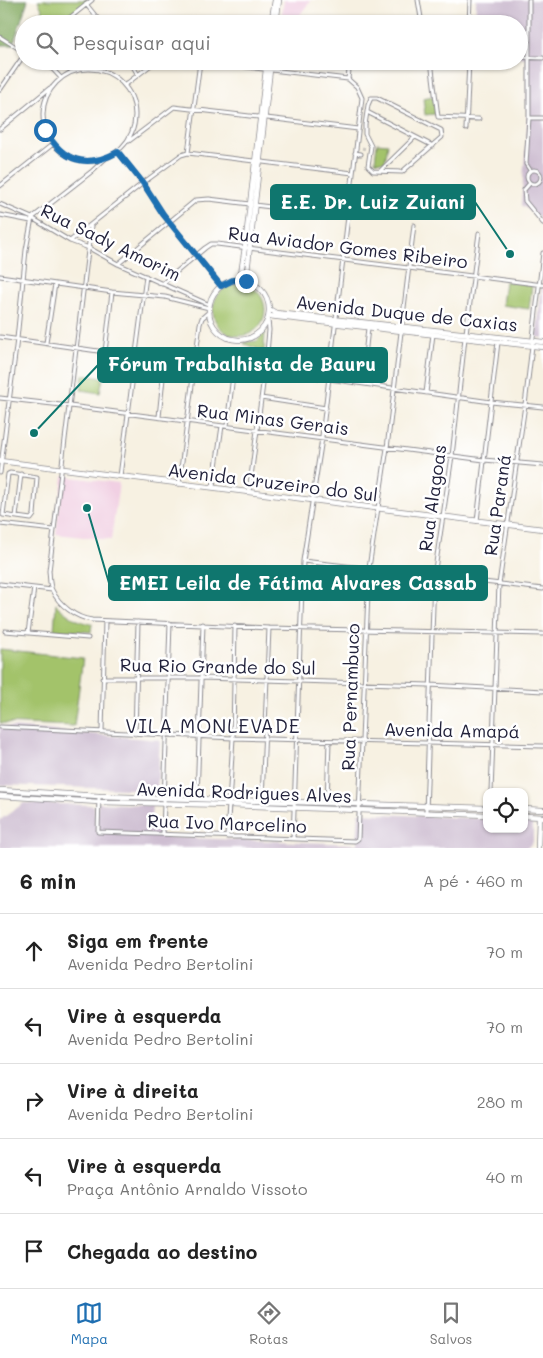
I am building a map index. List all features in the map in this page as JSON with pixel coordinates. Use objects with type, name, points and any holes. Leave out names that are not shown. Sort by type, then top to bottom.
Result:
[{"type":"main road","points":[[272,15],[275,0]]},
{"type":"main road","points":[[277,15],[279,0]]},
{"type":"main road","points":[[243,280],[268,70]]},
{"type":"main road","points":[[243,280],[255,284],[261,289],[268,301],[268,318],[258,333],[251,337],[235,339],[220,332],[211,319],[210,308],[215,292],[221,286],[227,282],[243,280]]},
{"type":"main road","name":"Avenida Duque de Caxias","points":[[269,309],[276,313],[368,328],[466,335],[498,341],[543,342]]},
{"type":"main road","name":"Avenida Duque de Caxias","points":[[268,318],[334,322],[466,335],[543,346]]},
{"type":"main road","name":"Avenida Cruzeiro do Sul","points":[[1,461],[543,529]]},
{"type":"main road","name":"Avenida Rodrigues Alves","points":[[0,790],[164,803],[262,801],[483,808]]},
{"type":"main road","name":"Avenida Rodrigues Alves","points":[[0,796],[99,799],[197,798],[293,808],[483,815]]},
{"type":"main road","points":[[528,809],[543,810]]},
{"type":"main road","points":[[528,816],[541,817],[538,848]]},
{"type":"street","points":[[73,15],[92,0]]},
{"type":"street","points":[[418,0],[420,15]]},
{"type":"street","points":[[470,0],[470,15]]},
{"type":"street","points":[[529,0],[526,164],[530,170]]},
{"type":"street","points":[[86,4],[95,15]]},
{"type":"street","points":[[0,37],[15,47]]},
{"type":"street","points":[[528,58],[543,58]]},
{"type":"street","points":[[0,90],[15,67]]},
{"type":"street","points":[[53,70],[61,78]]},
{"type":"street","points":[[0,129],[61,78],[74,70]]},
{"type":"street","points":[[71,72],[78,70]]},
{"type":"street","points":[[98,70],[116,77],[125,85],[133,98],[136,112],[134,127],[128,141]]},
{"type":"street","points":[[135,70],[138,75]]},
{"type":"street","points":[[125,85],[144,70]]},
{"type":"street","points":[[188,153],[199,70]]},
{"type":"street","points":[[268,70],[348,79],[357,87],[362,98],[334,322],[330,378],[303,561],[293,839]]},
{"type":"street","points":[[348,79],[349,70]]},
{"type":"street","points":[[432,70],[438,117],[479,119]]},
{"type":"street","points":[[466,129],[469,70]]},
{"type":"street","points":[[52,87],[45,100],[43,115],[45,130],[53,144],[63,154],[77,160],[91,162],[106,159]]},
{"type":"street","points":[[356,147],[366,149],[371,146],[365,134],[370,99],[377,98],[441,130],[442,137],[402,172],[380,172],[370,169],[366,149]]},
{"type":"street","points":[[0,473],[31,219],[106,159],[118,152],[128,141],[174,107],[358,129]]},
{"type":"street","points":[[367,112],[433,146]]},
{"type":"street","points":[[528,118],[543,118]]},
{"type":"street","points":[[380,172],[415,137]]},
{"type":"street","points":[[0,186],[53,144]]},
{"type":"street","points":[[118,152],[143,183],[169,222],[221,286]]},
{"type":"street","points":[[70,241],[143,183],[182,155],[188,153],[353,173]]},
{"type":"street","points":[[355,153],[366,154]]},
{"type":"street","points":[[530,170],[539,172],[542,177],[537,183],[530,183],[524,190],[525,201],[543,222]]},
{"type":"street","points":[[530,170],[526,176],[530,183]]},
{"type":"street","points":[[118,264],[196,200],[202,199],[347,216]]},
{"type":"street","name":"Rua Sady Amorim","points":[[0,204],[70,241],[89,248],[210,308]]},
{"type":"street","points":[[0,215],[31,219]]},
{"type":"street","name":"Rua Pernambuco","points":[[355,841],[359,838],[369,568],[387,448],[414,225]]},
{"type":"street","points":[[91,226],[49,570],[52,590],[67,608],[84,619],[105,621],[269,628],[543,634]]},
{"type":"street","name":"Rua Alagoas","points":[[426,813],[434,576],[452,456],[479,232]]},
{"type":"street","name":"Rua Aviador Gomes Ribeiro","points":[[162,284],[211,244],[541,285]]},
{"type":"street","name":"Rua Paraná","points":[[491,788],[499,584],[541,285],[543,253]]},
{"type":"street","points":[[0,276],[112,292],[172,298],[210,308],[200,324],[179,484]]},
{"type":"street","points":[[120,476],[146,276]]},
{"type":"street","points":[[46,343],[55,284]]},
{"type":"street","points":[[105,352],[112,292]]},
{"type":"street","points":[[249,492],[265,370],[269,330],[268,318]]},
{"type":"street","points":[[362,383],[368,328]]},
{"type":"street","points":[[426,392],[433,333]]},
{"type":"street","points":[[0,337],[105,352],[330,378],[393,389],[491,402],[543,407]]},
{"type":"street","points":[[477,521],[498,341]]},
{"type":"street","points":[[159,417],[165,359]]},
{"type":"street","points":[[213,488],[234,367]]},
{"type":"street","name":"Rua Minas Gerais","points":[[0,398],[484,460],[543,465]]},
{"type":"street","points":[[261,398],[326,408]]},
{"type":"street","points":[[8,474],[35,476],[38,479],[33,517],[25,519],[16,517],[4,516],[2,513],[8,474]]},
{"type":"street","points":[[16,517],[21,474]]},
{"type":"street","points":[[23,526],[25,519]]},
{"type":"street","points":[[0,524],[54,530]]},
{"type":"street","points":[[303,561],[543,590]]},
{"type":"street","points":[[0,584],[52,590]]},
{"type":"street","points":[[28,633],[34,588]]},
{"type":"street","points":[[102,732],[105,621]]},
{"type":"street","points":[[135,734],[138,622]]},
{"type":"street","points":[[162,834],[165,797],[170,623]]},
{"type":"street","points":[[197,798],[203,624]]},
{"type":"street","points":[[227,837],[233,738],[235,626]]},
{"type":"street","points":[[262,801],[269,628]]},
{"type":"street","points":[[5,631],[88,638]]},
{"type":"street","name":"Rua Rio Grande do Sul","points":[[102,678],[201,678],[429,685],[543,691]]},
{"type":"street","name":"Avenida Amapá","points":[[0,727],[233,738],[543,746]]},
{"type":"street","points":[[327,803],[329,741]]},
{"type":"street","name":"Rua Ivo Marcelino","points":[[99,799],[98,832],[355,841]]},
{"type":"shaded area","points":[[284,0],[311,0],[300,15],[282,14]]},
{"type":"shaded area","points":[[476,0],[543,0],[543,220],[521,205],[527,129],[528,15],[475,15]]},
{"type":"shaded area","points":[[543,279],[543,338],[536,337]]},
{"type":"shaded area","points":[[63,476],[119,483],[111,540],[56,534]]},
{"type":"shaded area","points":[[0,726],[160,740],[157,790],[0,785]]},
{"type":"shaded area","points":[[24,803],[90,805],[94,806],[96,829],[98,803],[152,805],[151,820],[161,821],[161,837],[357,844],[359,813],[483,819],[483,833],[528,833],[528,821],[533,821],[533,842],[527,848],[0,848],[0,820]]},
{"type":"green space","points":[[0,0],[28,0],[23,15],[15,15],[15,39],[13,45],[0,45]]},
{"type":"green space","points":[[38,0],[88,0],[71,15],[44,15]]},
{"type":"green space","points":[[433,96],[435,114],[425,115],[423,98]]},
{"type":"green space","points":[[377,143],[388,144],[385,162],[375,161]]},
{"type":"green space","points":[[505,281],[532,285],[529,309],[502,305]]},
{"type":"green space","points":[[234,284],[244,284],[258,291],[265,305],[265,315],[258,329],[244,336],[234,336],[224,332],[217,325],[213,315],[213,305],[217,295],[224,288]]},
{"type":"green space","points":[[265,332],[264,351],[244,344],[245,342],[257,341]]},
{"type":"green space","points":[[83,375],[103,378],[100,393],[81,390]]},
{"type":"green space","points":[[56,604],[72,617],[92,624],[91,632],[54,630]]},
{"type":"green space","points":[[0,649],[83,658],[74,726],[0,723]]},
{"type":"tunnel","points":[[362,148],[366,149]]},
{"type":"place","name":"E.E. Dr. Luiz Zuiani","points":[[510,254]]},
{"type":"place","name":"Fórum Trabalhista de Bauru","points":[[34,433]]},
{"type":"place","name":"EMEI Leila de Fátima Alvares Cassab","points":[[87,508]]},
{"type":"district","name":"VILA MONLEVADE","points":[[213,725]]},
{"type":"route","points":[[45,130],[53,144],[63,154],[77,160],[91,162],[106,159],[118,152],[143,183],[163,214],[221,286],[233,280],[246,281]]}]
